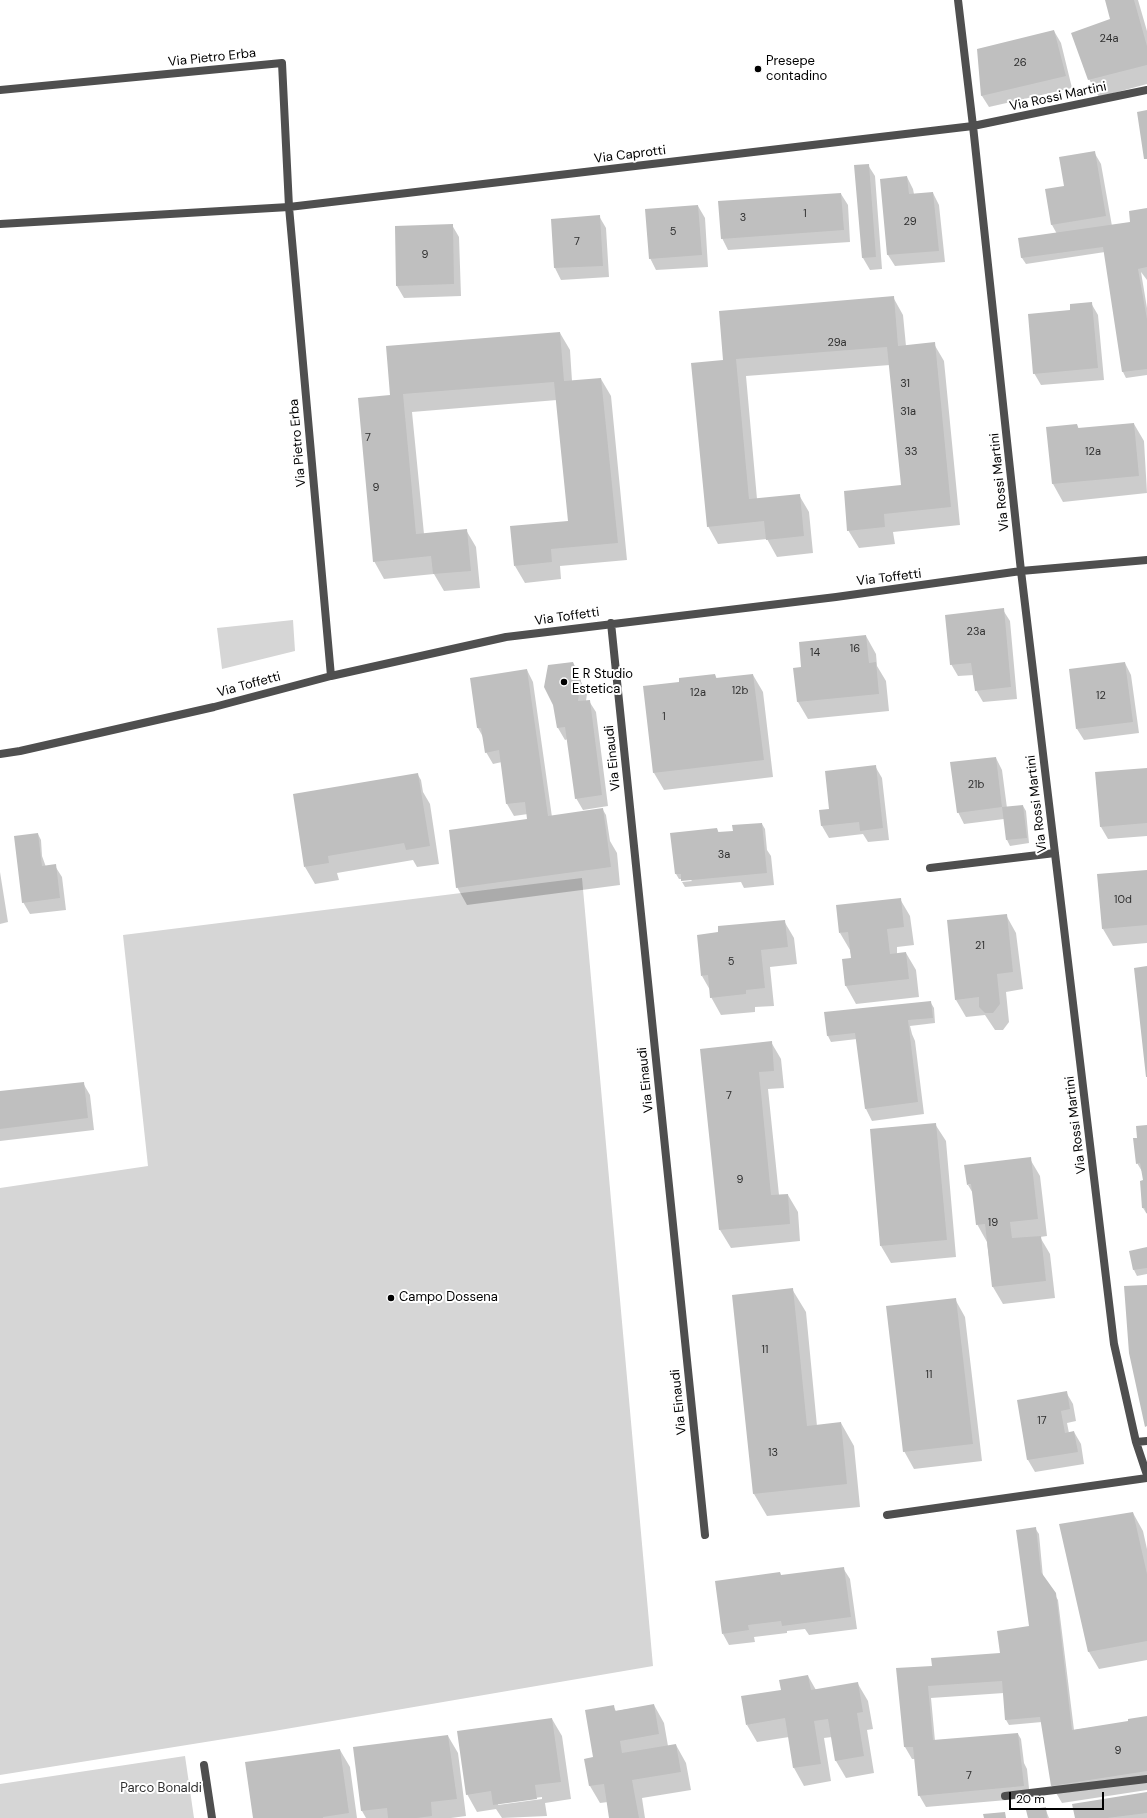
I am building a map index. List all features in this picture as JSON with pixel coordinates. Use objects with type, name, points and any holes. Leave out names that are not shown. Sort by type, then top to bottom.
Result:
[{"type":"street","name":"Via Rossi Martini","points":[[958,0],[1021,571],[1114,1344],[1136,1442],[1147,1475]]},
{"type":"street","name":"Via Pietro Erba","points":[[0,90],[282,63],[290,207],[331,676]]},
{"type":"street","name":"Via Rossi Martini","points":[[973,126],[1147,90]]},
{"type":"street","name":"Via Caprotti","points":[[290,207],[973,126]]},
{"type":"street","points":[[0,224],[290,207]]},
{"type":"street","name":"Via Toffetti","points":[[0,754],[27,750],[207,709],[331,676],[506,637],[611,623],[851,595],[1021,571],[1147,560]]},
{"type":"street","name":"Via Einaudi","points":[[611,623],[704,1535]]},
{"type":"street","points":[[930,868],[1055,853]]},
{"type":"street","points":[[1136,1442],[1147,1441]]},
{"type":"street","points":[[887,1516],[1147,1478]]},
{"type":"street","points":[[204,1765],[212,1818]]},
{"type":"street","points":[[1006,1796],[1147,1779]]},
{"type":"green space","points":[[293,620],[295,651],[222,669],[217,628]]},
{"type":"green space","name":"Campo Dossena","points":[[582,878],[653,1666],[274,1731],[0,1775],[0,1188],[148,1166],[123,935]]},
{"type":"green space","name":"Parco Bonaldi","points":[[185,1756],[194,1818],[0,1818],[0,1784]]},
{"type":"building","points":[[1105,0],[1134,0],[1147,46],[1147,65],[1088,80],[1071,33],[1110,19]]},
{"type":"building","points":[[1054,30],[1066,76],[981,96],[977,49]]},
{"type":"building","points":[[1147,110],[1147,159],[1144,159],[1137,112]]},
{"type":"building","points":[[1095,151],[1106,216],[1051,225],[1045,189],[1064,186],[1059,157]]},
{"type":"building","points":[[869,164],[876,257],[862,258],[854,165]]},
{"type":"building","points":[[907,176],[909,194],[933,192],[939,251],[887,255],[880,179]]},
{"type":"building","points":[[841,193],[844,230],[721,239],[718,201]]},
{"type":"building","points":[[698,205],[702,255],[649,259],[645,209]]},
{"type":"building","points":[[1147,208],[1147,267],[1138,269],[1147,319],[1147,369],[1122,372],[1103,247],[1021,258],[1018,238],[1130,222],[1129,211]]},
{"type":"building","points":[[600,215],[603,266],[554,268],[551,219]]},
{"type":"building","points":[[453,224],[454,284],[396,286],[395,226]]},
{"type":"building","points":[[894,296],[898,346],[935,342],[951,507],[884,514],[885,527],[847,531],[844,491],[901,485],[887,347],[736,359],[749,499],[800,494],[804,536],[766,540],[764,521],[707,527],[691,363],[723,360],[719,311]]},
{"type":"building","points":[[1092,302],[1098,368],[1033,374],[1028,314],[1070,310],[1070,304]]},
{"type":"building","points":[[560,332],[564,381],[601,378],[618,543],[551,549],[552,562],[514,566],[510,526],[568,521],[554,382],[403,394],[416,534],[467,529],[471,571],[433,574],[431,556],[373,562],[358,398],[390,395],[386,346]]},
{"type":"building","points":[[1134,423],[1139,476],[1052,484],[1046,427],[1077,424],[1078,428]]},
{"type":"building","points":[[1004,608],[1011,687],[975,691],[971,663],[950,665],[945,615]]},
{"type":"building","points":[[866,635],[869,663],[876,662],[879,694],[797,702],[793,668],[801,667],[799,642]]},
{"type":"building","points":[[573,662],[581,681],[578,701],[590,700],[602,795],[575,799],[565,727],[557,728],[553,705],[544,687],[548,665]]},
{"type":"building","points":[[1125,662],[1133,722],[1076,729],[1069,669]]},
{"type":"building","points":[[527,669],[548,816],[603,808],[611,867],[456,888],[449,830],[527,819],[525,802],[506,804],[499,750],[485,753],[481,728],[477,728],[470,678]]},
{"type":"building","points":[[715,674],[716,678],[753,674],[764,760],[653,773],[643,686],[679,682],[679,678]]},
{"type":"building","points":[[996,757],[1002,807],[957,813],[950,762]]},
{"type":"building","points":[[876,765],[883,828],[860,831],[859,822],[821,826],[819,810],[829,809],[825,771]]},
{"type":"building","points":[[1147,768],[1147,823],[1100,827],[1095,772]]},
{"type":"building","points":[[418,773],[430,846],[406,850],[404,843],[328,856],[329,863],[304,867],[293,794]]},
{"type":"building","points":[[1023,805],[1027,838],[1006,840],[1002,807]]},
{"type":"building","points":[[762,823],[767,873],[681,881],[681,874],[675,874],[670,833],[717,828],[718,832],[733,831],[732,825]]},
{"type":"building","points":[[38,833],[42,866],[56,864],[60,898],[22,903],[14,836]]},
{"type":"building","points":[[1147,870],[1147,925],[1102,929],[1097,874]]},
{"type":"building","points":[[901,898],[904,927],[887,929],[890,954],[906,952],[909,979],[845,986],[842,959],[851,958],[848,932],[839,933],[836,905]]},
{"type":"building","points":[[1007,914],[1013,972],[997,974],[1000,1004],[993,1013],[985,1013],[979,1007],[979,997],[955,1000],[947,920]]},
{"type":"building","points":[[785,920],[788,947],[761,950],[765,988],[746,990],[746,994],[710,998],[708,975],[701,976],[697,935],[718,932],[718,926]]},
{"type":"building","points":[[1147,966],[1147,1077],[1146,1077],[1134,968]]},
{"type":"building","points":[[931,1001],[933,1018],[908,1020],[918,1102],[865,1109],[855,1033],[827,1036],[824,1012]]},
{"type":"building","points":[[772,1041],[774,1071],[759,1072],[771,1195],[788,1194],[790,1224],[719,1230],[700,1049]]},
{"type":"building","points":[[84,1082],[88,1118],[0,1129],[0,1091]]},
{"type":"building","points":[[936,1123],[947,1240],[880,1246],[870,1129]]},
{"type":"building","points":[[1147,1125],[1146,1213],[1145,1208],[1142,1208],[1140,1181],[1143,1180],[1140,1163],[1136,1164],[1133,1138],[1137,1138],[1136,1126]]},
{"type":"building","points":[[1031,1157],[1038,1219],[1010,1222],[1012,1238],[1041,1236],[1046,1281],[992,1287],[985,1224],[976,1225],[971,1184],[967,1185],[964,1165]]},
{"type":"building","points":[[1147,1247],[1147,1268],[1133,1270],[1129,1251]]},
{"type":"building","points":[[1147,1285],[1147,1426],[1145,1427],[1129,1353],[1124,1286]]},
{"type":"building","points":[[793,1288],[807,1426],[841,1422],[847,1484],[753,1494],[732,1295]]},
{"type":"building","points":[[956,1298],[973,1444],[903,1452],[886,1306]]},
{"type":"building","points":[[1067,1391],[1070,1409],[1061,1411],[1065,1433],[1074,1431],[1078,1452],[1027,1460],[1017,1400]]},
{"type":"building","points":[[1133,1512],[1147,1574],[1147,1641],[1088,1652],[1059,1524]]},
{"type":"building","points":[[1036,1527],[1041,1572],[1056,1593],[1072,1730],[1128,1721],[1128,1719],[1147,1716],[1147,1771],[1051,1786],[1040,1717],[1005,1720],[1002,1681],[928,1686],[933,1740],[1018,1733],[1024,1786],[918,1796],[913,1747],[904,1747],[896,1668],[932,1666],[931,1658],[1000,1653],[997,1631],[1029,1626],[1016,1530]]},
{"type":"building","points":[[844,1567],[851,1617],[782,1626],[781,1621],[748,1625],[749,1630],[722,1634],[715,1581],[780,1572],[781,1575]]},
{"type":"building","points":[[808,1675],[811,1690],[858,1682],[863,1712],[857,1713],[864,1756],[835,1761],[828,1719],[814,1721],[821,1764],[793,1768],[785,1718],[746,1725],[741,1696],[781,1690],[779,1680]]},
{"type":"building","points":[[654,1704],[659,1734],[620,1741],[622,1753],[676,1744],[681,1772],[632,1780],[639,1818],[609,1818],[604,1784],[589,1786],[584,1759],[593,1757],[585,1710],[614,1705],[615,1711]]},
{"type":"building","points":[[552,1718],[561,1782],[535,1785],[537,1799],[493,1805],[491,1791],[466,1795],[457,1731]]},
{"type":"building","points":[[448,1735],[457,1799],[431,1802],[432,1816],[417,1818],[388,1818],[387,1808],[361,1811],[353,1747]]},
{"type":"building","points":[[340,1749],[349,1813],[323,1818],[253,1818],[245,1762]]},
{"type":"building","points":[[1147,1792],[1147,1813],[1107,1818],[1075,1818],[1072,1804]]},
{"type":"building","points":[[1046,1807],[1047,1818],[1028,1818],[1026,1810]]},
{"type":"building","points":[[1005,1812],[1006,1818],[984,1818],[983,1814]]},
{"type":"place","name":"Presepe contadino","points":[[758,69]]},
{"type":"place","name":"E R Studio Estetica","points":[[564,682]]},
{"type":"place","name":"Campo Dossena","points":[[391,1298]]}]
